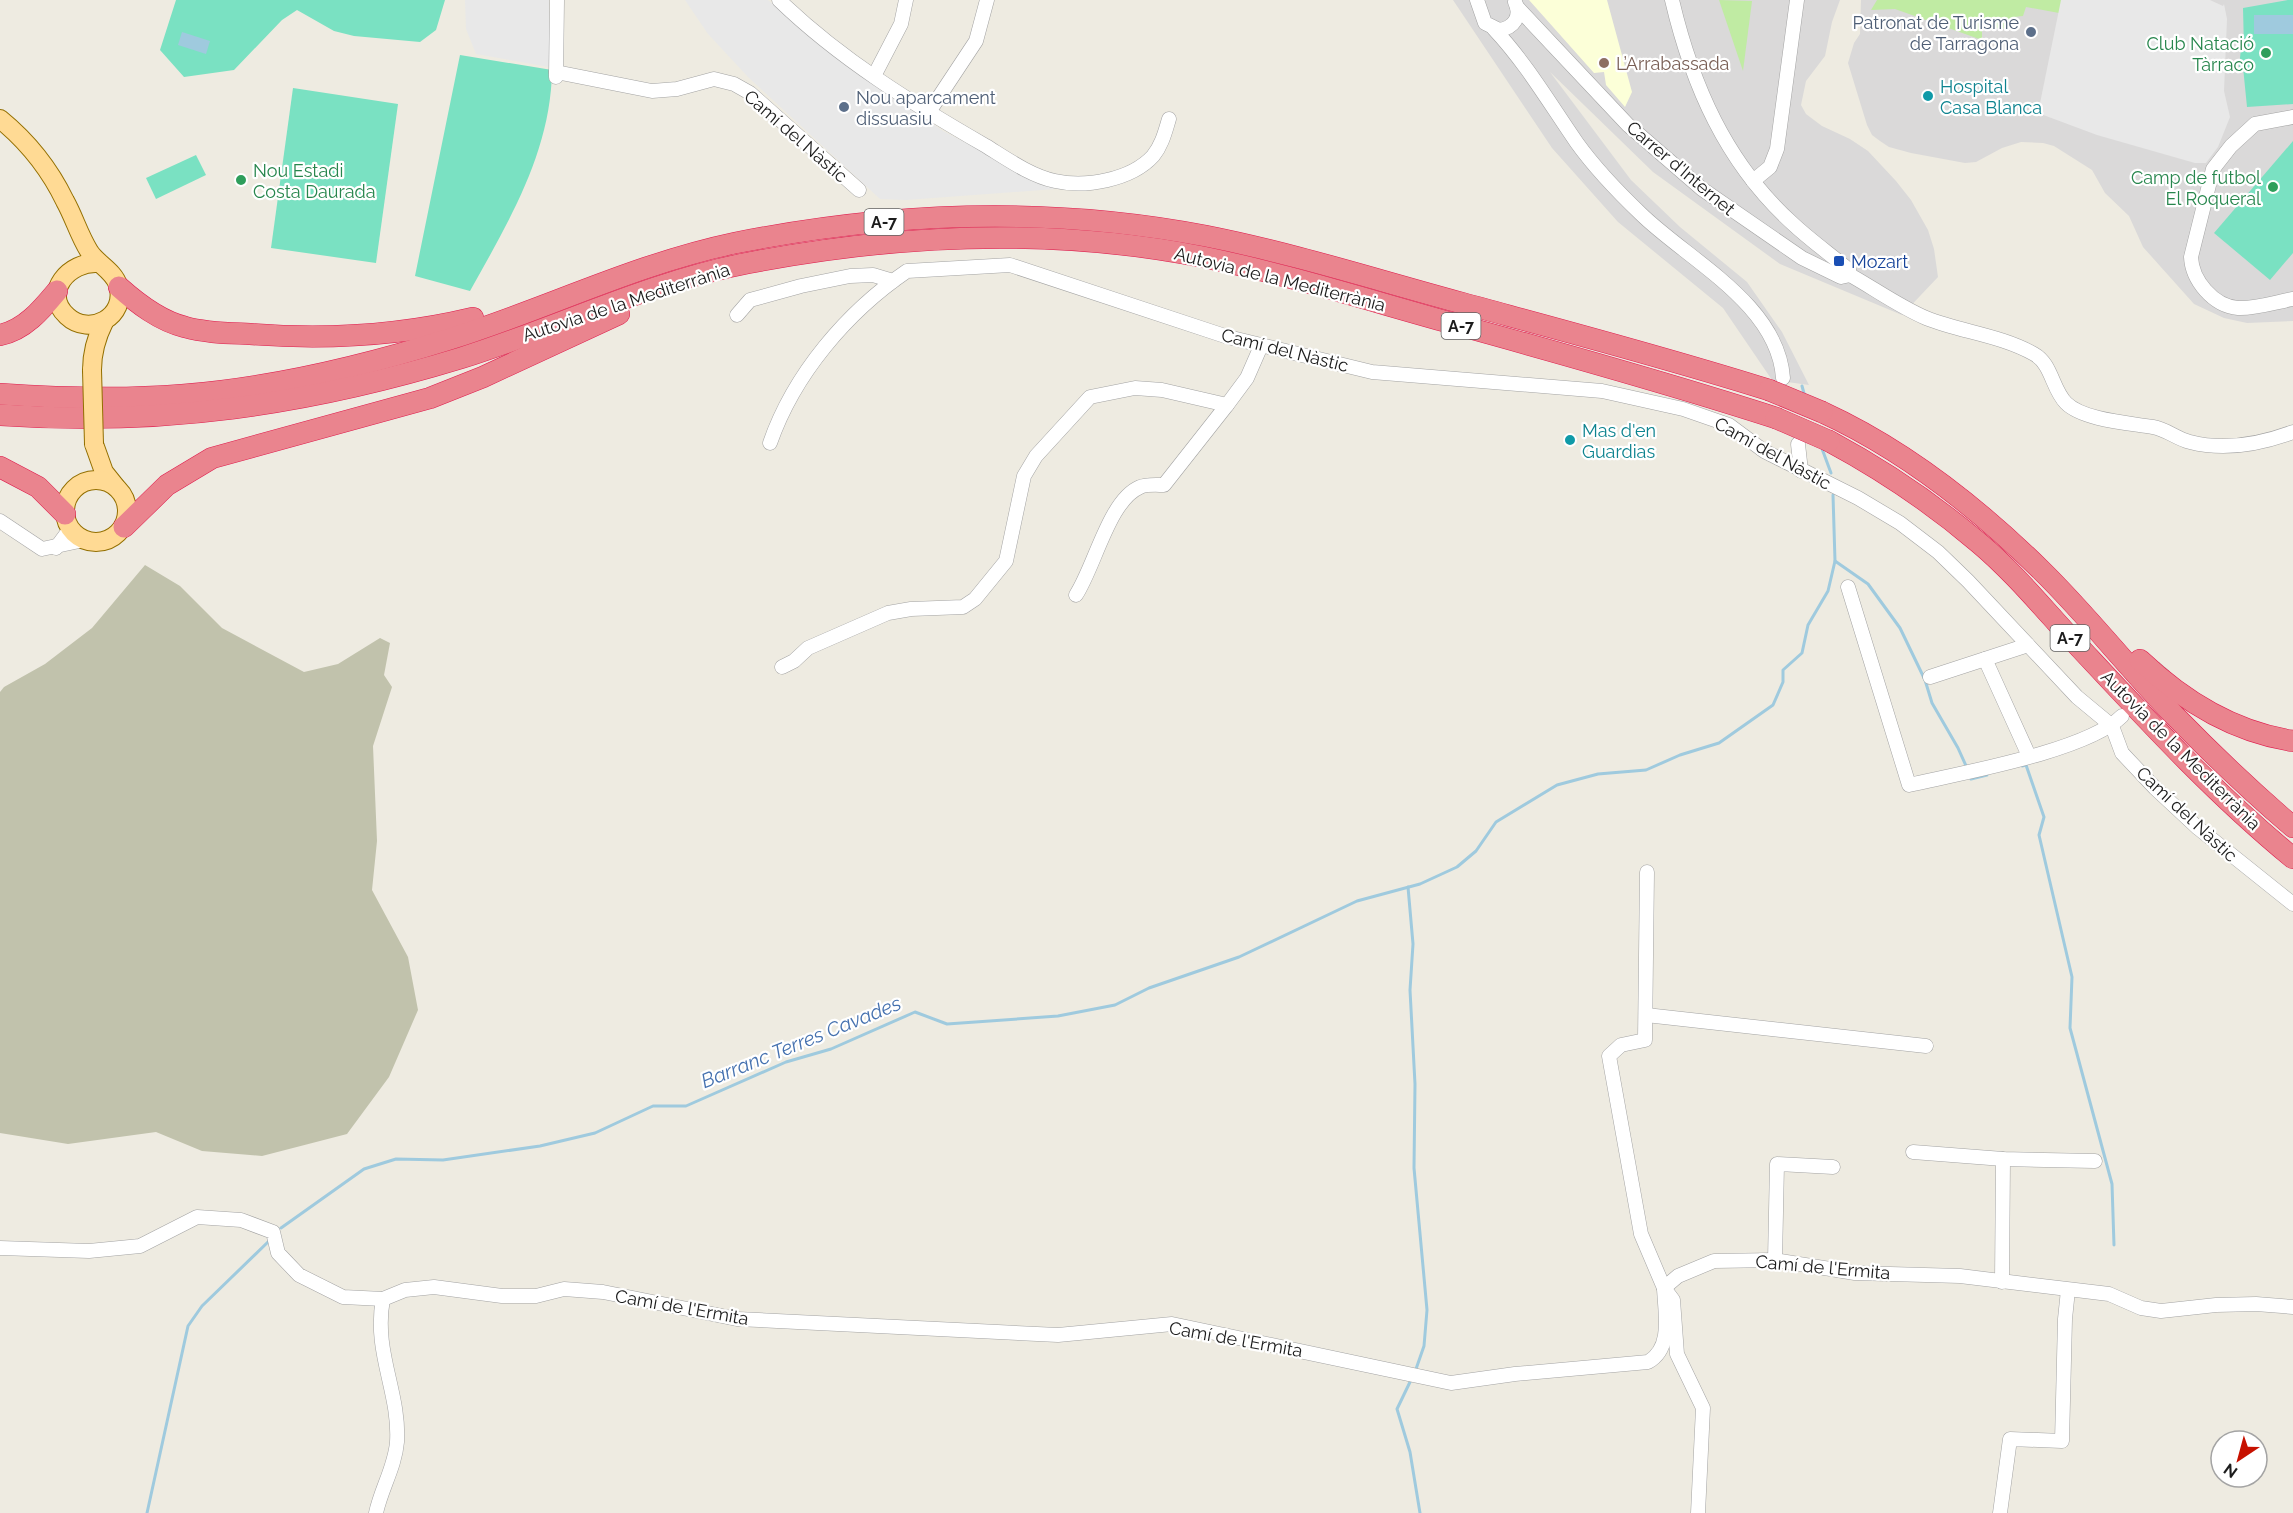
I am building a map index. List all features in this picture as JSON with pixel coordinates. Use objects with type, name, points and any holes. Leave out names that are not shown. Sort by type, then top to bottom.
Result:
[{"type":"highway","name":"Autovia de la Mediterrània","points":[[0,394],[112,398],[182,395],[258,386],[335,370],[451,338],[620,275],[711,249],[826,228],[913,219],[979,216],[1083,219],[1206,236],[1284,254],[1693,366],[1776,384],[1822,412],[1882,443],[1938,480],[1994,526],[2043,572],[2173,715],[2257,796],[2293,827]]},
{"type":"highway","name":"Autovia de la Mediterrània","points":[[0,415],[110,419],[179,416],[255,407],[461,357],[656,288],[742,264],[829,249],[910,240],[987,236],[1073,240],[1202,257],[1276,274],[1681,387],[1776,418],[1829,441],[1924,498],[1981,545],[2155,729],[2241,813],[2293,858]]},
{"type":"highway","points":[[124,527],[167,486],[212,458],[430,398],[483,377],[657,297],[744,273],[910,240]]},
{"type":"highway","points":[[119,287],[153,313],[186,328],[303,338],[359,337],[427,329],[541,297],[566,295]]},
{"type":"highway","points":[[0,334],[8,333],[35,317],[57,291]]},
{"type":"highway","points":[[0,467],[38,487],[73,528]]},
{"type":"highway","points":[[2043,572],[2157,676],[2183,696],[2211,713],[2244,728],[2293,741]]},
{"type":"main road","points":[[0,119],[18,134],[51,174],[98,263],[114,278],[119,287],[117,308],[104,322],[92,364],[94,444],[90,464],[71,493],[73,528],[103,542],[112,539],[124,527],[127,505],[104,472],[94,444]]},
{"type":"main road","points":[[72,217],[77,242],[68,271],[57,291],[63,313],[72,321],[92,364]]},
{"type":"main road","points":[[68,271],[80,264],[98,263]]},
{"type":"main road","points":[[72,321],[93,326],[104,322]]},
{"type":"main road","points":[[78,485],[98,480],[116,487]]},
{"type":"street","name":"Camí del Nàstic","points":[[557,0],[556,74],[652,91],[677,89],[714,79],[734,84],[750,93],[858,190]]},
{"type":"street","points":[[779,0],[805,25],[874,76],[929,112],[1019,165],[1054,181],[1081,184],[1130,171],[1152,157],[1162,142],[1169,119]]},
{"type":"street","points":[[874,76],[901,24],[906,0]]},
{"type":"street","points":[[929,112],[976,41],[987,0]]},
{"type":"street","points":[[1672,0],[1703,99],[1725,142],[1753,181],[1792,224],[1849,270],[1850,275],[1926,318],[1989,335],[2036,355],[2043,361],[2066,403],[2076,410],[2111,420],[2160,428],[2173,437],[2214,445],[2263,443],[2293,432]]},
{"type":"street","points":[[1753,181],[1770,167],[1777,149],[1797,0]]},
{"type":"street","points":[[1481,4],[1485,23],[1513,49],[1578,145],[1618,191],[1643,216],[1735,290],[1758,319],[1778,352],[1776,384]]},
{"type":"street","points":[[1494,29],[1504,29],[1515,12]]},
{"type":"street","points":[[1513,49],[1515,12]]},
{"type":"street","name":"Carrer d'Internet","points":[[1515,12],[1535,27],[1628,125],[1702,189],[1802,258],[1841,276],[1850,275]]},
{"type":"street","points":[[2293,117],[2255,124],[2221,158],[2213,169],[2191,257],[2192,268],[2197,279],[2208,293],[2222,303],[2238,308],[2293,299]]},
{"type":"street","name":"Camí del Nàstic","points":[[893,281],[907,271],[1010,265],[1261,346],[1372,372],[1602,391],[1683,409],[1729,425],[1764,451],[1858,498],[1900,523],[1968,580],[2078,697],[2112,726],[2122,753],[2155,788],[2198,828],[2293,904]]},
{"type":"street","points":[[737,315],[750,300],[801,286],[850,276],[873,275],[893,281]]},
{"type":"street","points":[[770,443],[783,409],[809,369],[851,318],[893,281]]},
{"type":"street","points":[[1076,596],[1088,576],[1115,507],[1140,487],[1164,485],[1179,470],[1247,378],[1261,346]]},
{"type":"street","points":[[782,667],[794,661],[808,648],[888,613],[911,609],[963,607],[975,599],[1006,561],[1024,476],[1036,456],[1090,397],[1135,388],[1162,390],[1227,405]]},
{"type":"street","points":[[1798,444],[1801,471]]},
{"type":"street","points":[[0,521],[42,549],[56,548],[73,528]]},
{"type":"street","points":[[1848,586],[1909,784],[2030,756],[2112,726],[2122,716]]},
{"type":"street","points":[[1930,677],[2028,645]]},
{"type":"street","points":[[1985,659],[2030,756]]},
{"type":"street","points":[[1647,872],[1645,1040],[1621,1045],[1609,1056],[1641,1234],[1664,1288],[1673,1300],[1677,1354],[1702,1408],[1698,1513]]},
{"type":"street","points":[[1646,1015],[1926,1046]]},
{"type":"street","points":[[1913,1152],[2003,1159],[2095,1161]]},
{"type":"street","points":[[2002,1282],[2003,1159]]},
{"type":"street","points":[[1775,1260],[1777,1164],[1833,1167]]},
{"type":"street","name":"Camí de l'Ermita","points":[[0,1248],[89,1251],[140,1246],[197,1217],[241,1220],[273,1232],[278,1253],[299,1275],[343,1297],[383,1299],[405,1290],[434,1287],[502,1296],[536,1296],[564,1289],[603,1292],[737,1319],[1058,1335],[1172,1324],[1451,1383],[1515,1374],[1648,1362],[1659,1356],[1665,1342],[1664,1288],[1678,1276],[1714,1261],[1775,1260],[1855,1273],[1960,1276],[2109,1294],[2141,1308],[2161,1311],[2216,1305],[2256,1304],[2293,1308]]},
{"type":"street","points":[[2000,1513],[2010,1439],[2062,1442],[2065,1319],[2068,1290]]},
{"type":"street","points":[[376,1513],[397,1441],[396,1414],[381,1349],[379,1319],[383,1299]]},
{"type":"shaded area","points":[[465,0],[549,0],[549,67],[476,54],[466,29]]},
{"type":"shaded area","name":"Nou aparcament dissuasiu","points":[[685,0],[768,0],[818,43],[943,131],[1055,189],[906,200],[880,199],[749,78],[708,34]]},
{"type":"shaded area","points":[[1453,0],[1840,0],[1832,22],[1825,56],[1806,81],[1801,105],[1806,114],[1822,126],[1850,139],[1868,151],[1896,181],[1911,200],[1928,230],[1934,249],[1938,277],[1902,315],[1780,264],[1653,172],[1550,72],[1631,180],[1680,227],[1747,282],[1782,332],[1809,385],[1772,380],[1723,308],[1618,222],[1552,148]]},
{"type":"shaded area","points":[[1529,0],[1607,0],[1632,92],[1625,107],[1606,85],[1604,72],[1594,73]]},
{"type":"shaded area","points":[[1861,0],[2293,0],[2293,321],[2247,323],[2224,318],[2194,304],[2143,247],[2129,216],[2105,193],[2092,170],[2054,146],[2021,142],[2002,148],[1976,162],[1965,163],[1911,153],[1889,147],[1880,141],[1872,135],[1867,125],[1848,63],[1854,43],[1860,34]]},
{"type":"shaded area","points":[[2061,0],[2210,0],[2223,6],[2224,4],[2227,19],[2224,91],[2230,117],[2218,147],[2206,163],[2195,163],[2097,135],[2038,113]]},
{"type":"shaded area","points":[[145,565],[180,586],[222,628],[304,672],[338,664],[380,638],[390,643],[384,675],[392,687],[373,746],[377,841],[372,890],[408,957],[418,1010],[389,1077],[347,1134],[262,1156],[202,1151],[156,1132],[68,1144],[0,1133],[0,692],[4,687],[45,664],[92,628]]},
{"type":"green space","points":[[176,0],[445,0],[436,30],[420,42],[354,36],[334,31],[297,10],[282,20],[234,70],[184,77],[160,50]]},
{"type":"green space","points":[[1719,0],[1752,1],[1743,71]]},
{"type":"green space","points":[[1877,0],[2098,0],[2059,13],[2026,7],[2023,16],[2014,17],[2013,29],[1982,27],[1982,40],[1895,9],[1871,10]]},
{"type":"green space","name":"Club Natació Tàrraco","points":[[2293,0],[2293,104],[2247,107],[2243,67],[2239,67],[2241,49],[2244,48],[2243,8]]},
{"type":"green space","points":[[460,55],[552,70],[550,100],[536,158],[513,212],[470,291],[415,276]]},
{"type":"green space","points":[[293,88],[398,104],[376,263],[271,248]]},
{"type":"green space","name":"Camp de futbol El Roqueral","points":[[2293,141],[2293,253],[2270,280],[2214,233]]},
{"type":"green space","points":[[196,155],[206,175],[156,199],[146,178]]},
{"type":"water","points":[[2254,15],[2293,15],[2293,34],[2254,34]]},
{"type":"water","points":[[182,32],[210,41],[206,54],[178,45]]},
{"type":"waterway","name":"Barranc Terres Cavades","points":[[1802,386],[1805,397]]},
{"type":"waterway","name":"Barranc Terres Cavades","points":[[1821,446],[1831,473]]},
{"type":"waterway","name":"Barranc Terres Cavades","points":[[281,1228],[364,1169],[396,1159],[443,1160],[540,1146],[595,1133],[653,1106],[686,1106],[786,1062],[831,1049],[915,1012],[947,1024],[1058,1016],[1115,1005],[1149,988],[1239,957],[1357,901],[1420,884],[1457,867],[1476,851],[1496,822],[1557,785],[1598,774],[1646,770],[1680,755],[1719,743],[1773,705],[1783,682],[1783,670],[1802,653],[1808,625],[1828,591],[1835,561],[1833,495]]},
{"type":"waterway","points":[[1835,561],[1868,584],[1900,628],[1925,680],[1932,703],[1967,768]]},
{"type":"waterway","points":[[2022,766],[2026,765],[2044,817],[2039,835],[2072,977],[2070,1028],[2112,1184],[2114,1245]]},
{"type":"waterway","points":[[1969,775],[1971,779],[1987,775]]},
{"type":"waterway","points":[[1408,887],[1413,944],[1410,990],[1415,1084],[1414,1168],[1427,1310],[1424,1346],[1416,1369]]},
{"type":"waterway","name":"Barranc Terres Cavades","points":[[147,1513],[188,1326],[202,1306],[269,1241]]},
{"type":"waterway","points":[[1410,1382],[1397,1409],[1410,1452],[1420,1513]]},
{"type":"tunnel","points":[[2128,709],[2166,664]]},
{"type":"place","name":"Patronat de Turisme de Tarragona","points":[[2031,32]]},
{"type":"place","name":"Club Natació Tàrraco","points":[[2266,53]]},
{"type":"place","name":"L’Arrabassada","points":[[1604,63]]},
{"type":"place","name":"Hospital Casa Blanca","points":[[1928,96]]},
{"type":"place","name":"Nou aparcament dissuasiu","points":[[844,107]]},
{"type":"place","name":"Nou Estadi Costa Daurada","points":[[241,180]]},
{"type":"place","name":"Camp de futbol El Roqueral","points":[[2273,187]]},
{"type":"place","name":"Mozart","points":[[1839,261]]},
{"type":"place","name":"Mas d'en Guardias","points":[[1570,440]]}]
